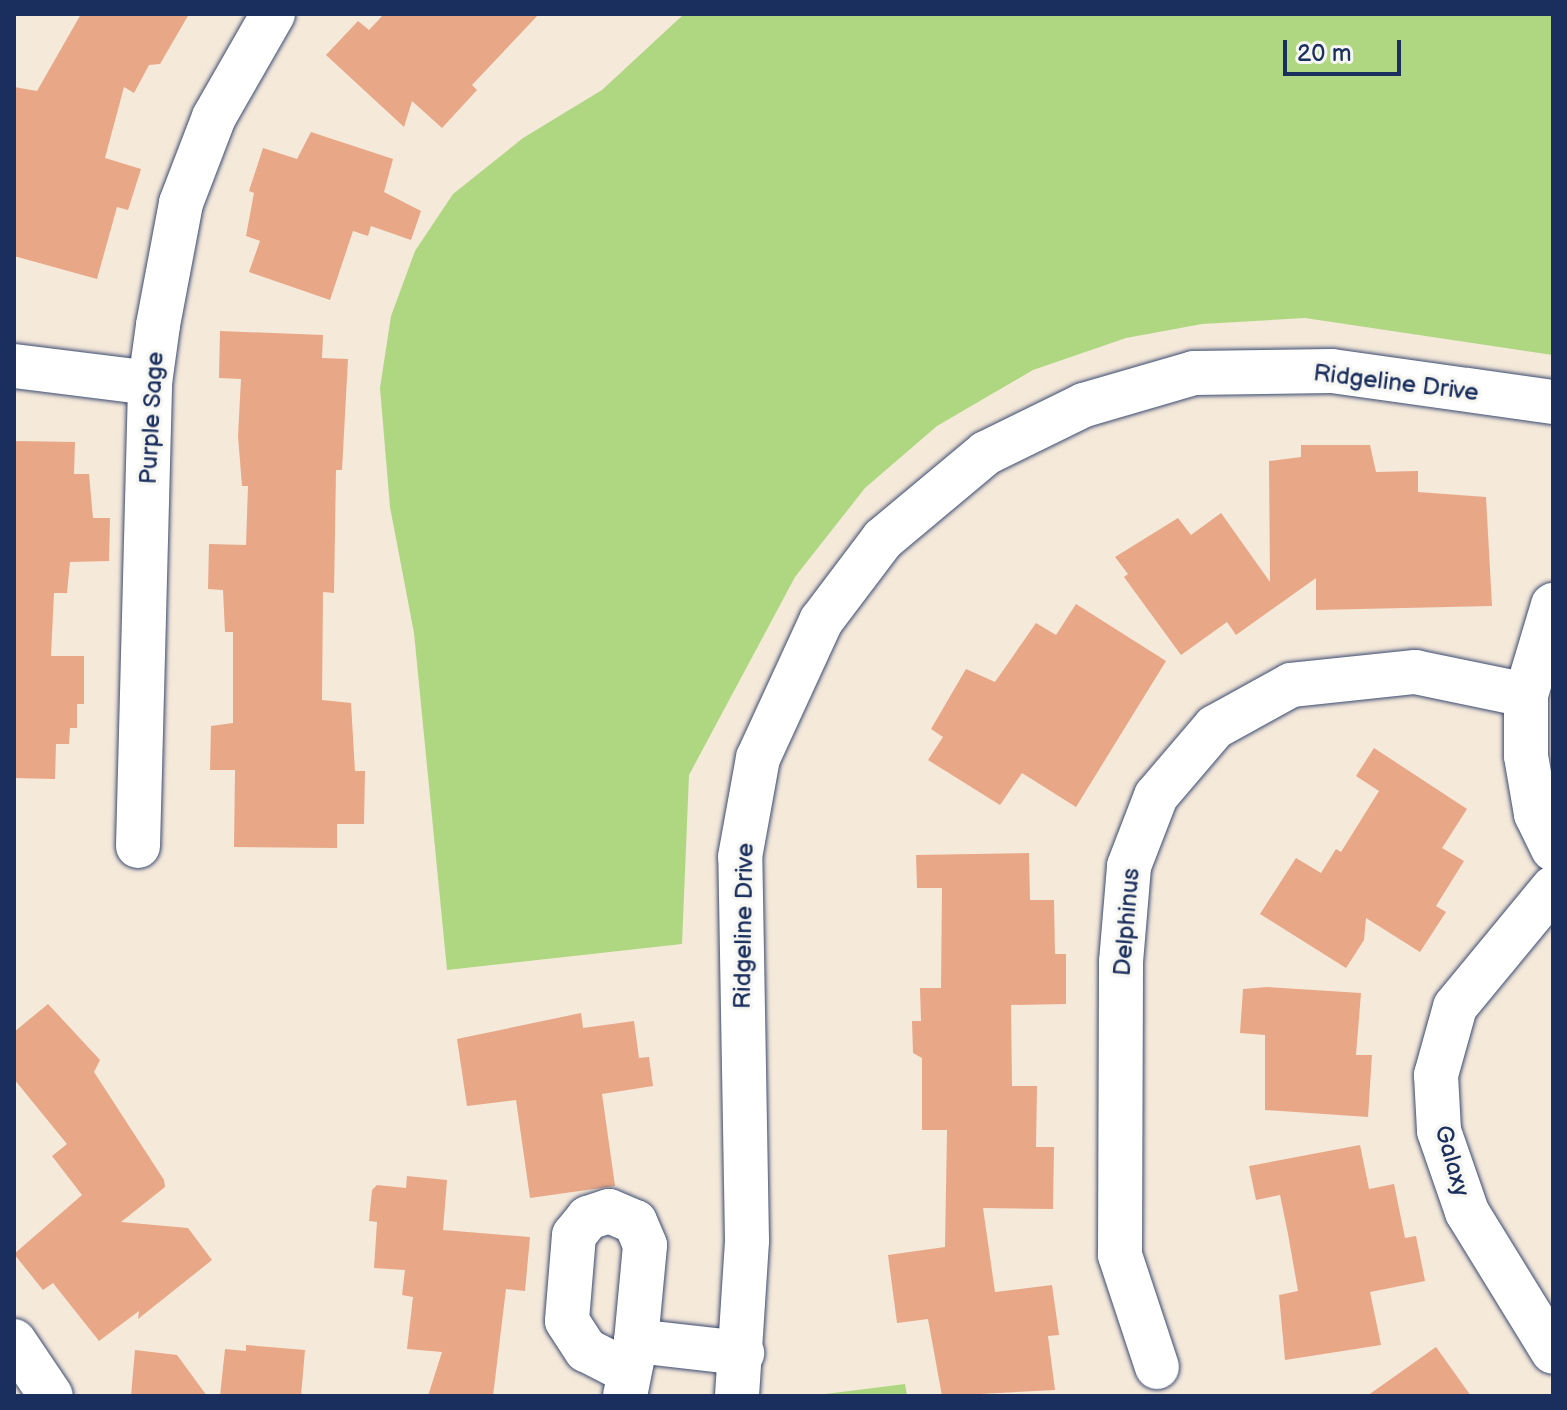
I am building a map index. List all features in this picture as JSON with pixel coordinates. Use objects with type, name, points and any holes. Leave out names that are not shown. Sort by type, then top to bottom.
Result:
[{"type":"street","name":"Purple Sage","points":[[138,846],[150,383],[181,203],[214,117],[273,14]]},
{"type":"street","points":[[14,366],[150,383]]},
{"type":"street","name":"Ridgeline Drive","points":[[737,1396],[747,1240],[740,857],[765,745],[821,621],[883,539],[986,453],[1084,405],[1194,373],[1332,371],[1553,402]]},
{"type":"street","points":[[1553,605],[1526,695],[1526,756],[1536,814],[1553,849]]},
{"type":"street","name":"Delphinus","points":[[1157,1367],[1120,1255],[1121,962],[1129,866],[1156,796],[1215,727],[1291,685],[1415,672],[1526,695]]},
{"type":"street","name":"Galaxy","points":[[1553,888],[1455,1007],[1436,1075],[1439,1131],[1467,1212],[1553,1352]]},
{"type":"street","points":[[17,1353],[51,1396]]},
{"type":"street","points":[[629,1370],[742,1353]]},
{"type":"green space","points":[[684,14],[1553,14],[1553,355],[1305,318],[1202,324],[1126,338],[1033,370],[937,426],[865,488],[795,577],[689,775],[682,944],[447,970],[414,633],[390,507],[380,388],[391,316],[415,251],[453,194],[523,138],[602,90]]},
{"type":"green space","points":[[905,1384],[907,1396],[809,1396]]},
{"type":"building","points":[[81,14],[189,14],[160,64],[149,65],[134,93],[124,87],[105,158],[141,169],[128,210],[117,207],[97,279],[14,256],[14,87],[37,91]]},
{"type":"building","points":[[384,14],[539,14],[472,85],[477,90],[442,128],[412,101],[404,127],[326,55],[358,21],[369,30]]},
{"type":"building","points":[[311,132],[393,159],[384,192],[421,211],[411,240],[371,226],[368,236],[353,231],[330,300],[249,272],[260,241],[246,236],[254,193],[249,191],[263,148],[297,159]]},
{"type":"building","points":[[220,331],[323,335],[322,358],[348,359],[342,470],[336,470],[334,593],[323,592],[322,700],[351,703],[355,771],[365,771],[364,824],[337,824],[337,848],[234,847],[235,770],[210,770],[211,726],[233,723],[233,632],[225,632],[223,590],[208,589],[209,544],[246,545],[248,486],[242,486],[238,436],[241,379],[219,378]]},
{"type":"building","points":[[14,441],[75,442],[74,474],[89,474],[93,518],[110,518],[109,561],[70,562],[67,593],[54,593],[51,656],[84,656],[84,704],[77,704],[77,728],[70,728],[69,744],[56,744],[55,779],[14,778]]},
{"type":"building","points":[[1301,445],[1370,445],[1376,472],[1418,471],[1418,492],[1486,497],[1492,606],[1316,610],[1316,578],[1236,635],[1227,622],[1181,655],[1124,577],[1128,574],[1115,557],[1178,518],[1191,535],[1221,513],[1270,582],[1269,461],[1301,457]]},
{"type":"building","points":[[1076,604],[1166,661],[1076,807],[1022,773],[1000,805],[928,760],[943,737],[931,729],[966,669],[995,682],[1036,623],[1056,635]]},
{"type":"building","points":[[1374,748],[1467,809],[1442,848],[1464,861],[1436,906],[1446,912],[1420,952],[1366,918],[1364,940],[1346,968],[1260,914],[1296,858],[1321,873],[1336,849],[1341,852],[1379,791],[1356,776]]},
{"type":"building","points":[[1029,853],[1030,900],[1054,900],[1055,954],[1066,954],[1066,1004],[1011,1005],[1012,1086],[1037,1086],[1036,1147],[1054,1147],[1053,1209],[983,1208],[995,1292],[1052,1285],[1059,1335],[1048,1336],[1055,1390],[942,1396],[928,1319],[897,1323],[888,1255],[945,1247],[947,1130],[922,1130],[922,1058],[913,1053],[912,1021],[921,1021],[920,988],[941,988],[942,888],[917,888],[916,855]]},
{"type":"building","points":[[1267,987],[1361,993],[1356,1055],[1372,1055],[1368,1117],[1265,1110],[1265,1035],[1240,1033],[1243,989]]},
{"type":"building","points":[[48,1004],[100,1060],[94,1072],[164,1180],[165,1187],[121,1222],[188,1228],[212,1260],[138,1319],[139,1311],[99,1341],[53,1283],[43,1290],[14,1254],[82,1195],[52,1156],[67,1144],[14,1079],[14,1032]]},
{"type":"building","points":[[581,1013],[583,1028],[634,1021],[639,1058],[649,1057],[653,1086],[602,1094],[615,1186],[530,1198],[516,1100],[467,1106],[457,1039]]},
{"type":"building","points":[[1360,1145],[1369,1189],[1394,1184],[1405,1238],[1416,1236],[1425,1281],[1370,1292],[1381,1345],[1285,1360],[1279,1295],[1298,1291],[1288,1234],[1280,1195],[1256,1200],[1249,1166]]},
{"type":"building","points":[[407,1176],[447,1180],[443,1230],[530,1237],[525,1291],[506,1289],[493,1396],[428,1396],[442,1352],[407,1349],[413,1297],[402,1295],[405,1270],[374,1268],[377,1222],[369,1221],[372,1190],[377,1185],[406,1188]]},
{"type":"building","points":[[246,1345],[305,1350],[301,1396],[220,1396],[225,1349],[246,1351]]},
{"type":"building","points":[[1436,1347],[1471,1396],[1367,1396]]},
{"type":"building","points":[[135,1350],[177,1355],[207,1396],[131,1396]]}]
